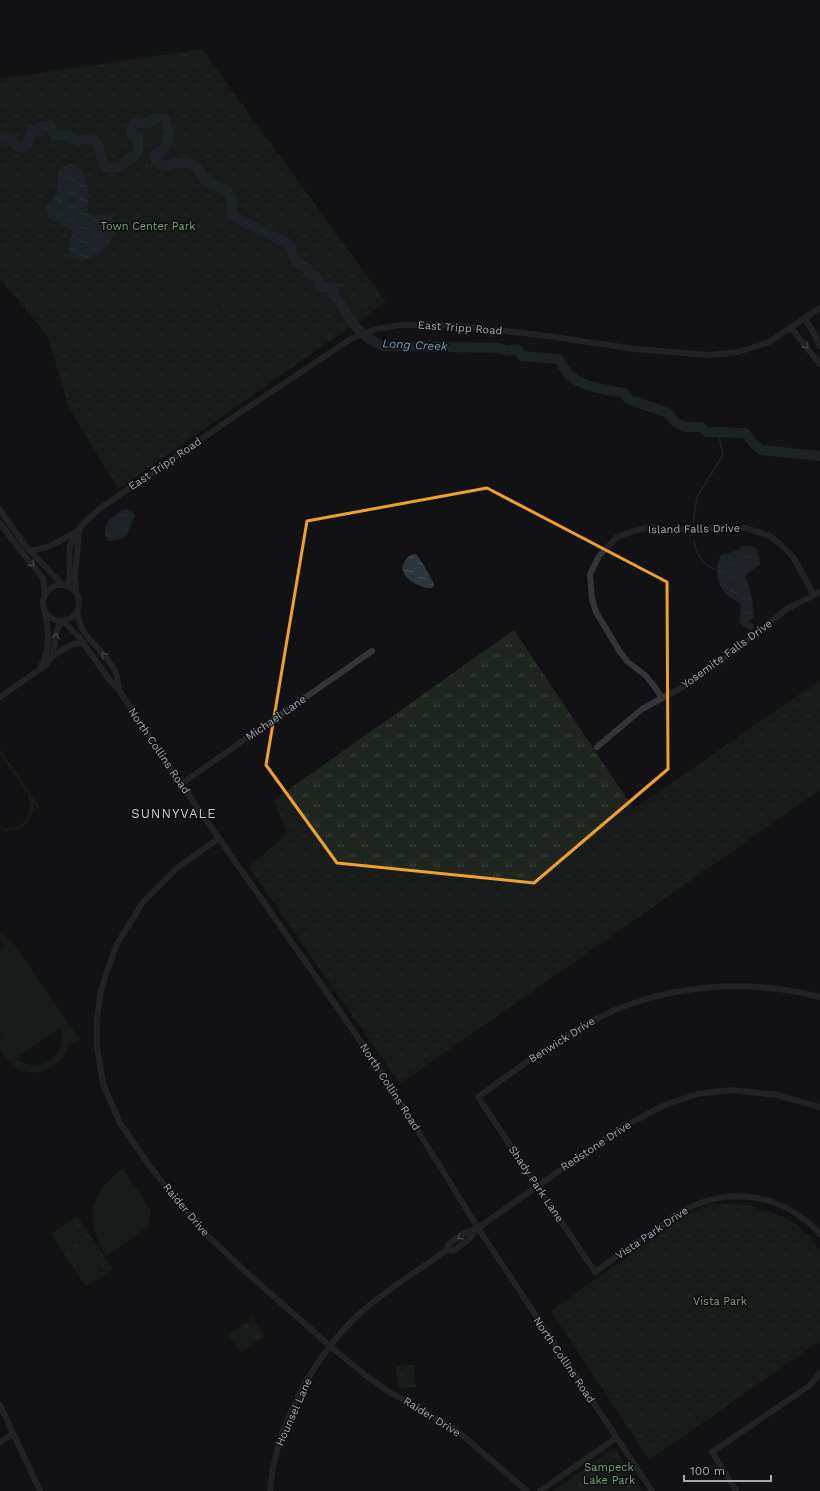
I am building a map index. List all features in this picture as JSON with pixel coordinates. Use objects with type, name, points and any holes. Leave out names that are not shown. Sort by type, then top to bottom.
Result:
[{"type":"street","name":"East Tripp Road","points":[[64,585],[68,582],[69,576],[69,550],[71,542],[87,520],[98,510],[355,337],[377,329],[399,325],[450,325],[541,335],[634,348],[710,355],[738,352],[769,342],[820,308]]},
{"type":"street","points":[[804,319],[812,330],[820,346]]},
{"type":"street","points":[[791,328],[820,364]]},
{"type":"street","points":[[0,510],[30,550],[64,585],[76,592]]},
{"type":"street","points":[[0,523],[27,559],[41,574],[45,584],[43,606],[48,627],[48,645],[44,662],[35,674]]},
{"type":"street","name":"Island Falls Drive","points":[[662,698],[650,681],[628,662],[620,652],[596,612],[592,598],[590,574],[599,556],[617,537],[651,527],[670,530],[746,528],[770,536],[781,545],[793,557],[817,593]]},
{"type":"street","points":[[30,550],[36,550],[48,546],[79,531]]},
{"type":"street","points":[[44,611],[52,619],[63,621],[69,620],[77,612],[79,602],[76,592],[75,578],[79,531]]},
{"type":"street","points":[[45,595],[53,587],[64,585]]},
{"type":"street","name":"Yosemite Falls Drive","points":[[597,747],[642,709],[679,690],[715,666],[787,609],[817,593]]},
{"type":"street","name":"North Collins Road","points":[[77,612],[79,623],[83,631],[108,659],[116,672],[119,690]]},
{"type":"street","points":[[52,658],[55,636],[59,625],[63,621]]},
{"type":"street","name":"North Collins Road","points":[[63,621],[84,643],[111,682],[119,690],[181,784],[337,1007],[386,1080],[478,1228],[652,1491]]},
{"type":"street","points":[[0,697],[35,674],[52,658],[72,644],[84,643]]},
{"type":"street","name":"Michael Lane","points":[[181,784],[372,652]]},
{"type":"street","name":"Raider Drive","points":[[219,838],[181,865],[143,902],[117,944],[107,971],[101,991],[97,1019],[97,1046],[103,1084],[120,1122],[146,1161],[184,1208],[219,1247],[330,1346],[386,1390],[454,1428],[527,1491]]},
{"type":"street","name":"Benwick Drive","points":[[478,1097],[560,1039],[579,1028],[617,1010],[658,996],[699,988],[760,986],[800,992],[820,997]]},
{"type":"street","name":"Redstone Drive","points":[[478,1228],[537,1185],[619,1129],[663,1106],[696,1094],[731,1090],[777,1095],[820,1107]]},
{"type":"street","name":"Shady Park Lane","points":[[478,1097],[595,1272]]},
{"type":"street","name":"Vista Park Drive","points":[[595,1272],[684,1210],[715,1198],[747,1196],[781,1205],[798,1214],[820,1234]]},
{"type":"street","name":"Hounsel Lane","points":[[270,1491],[272,1470],[285,1429],[304,1383],[330,1346],[358,1315],[380,1297],[447,1250],[448,1244],[464,1233],[478,1228]]},
{"type":"street","points":[[736,1491],[712,1452],[809,1386],[820,1373]]},
{"type":"street","points":[[0,1405],[40,1491]]},
{"type":"street","points":[[0,1442],[13,1434]]},
{"type":"street","points":[[540,1491],[616,1438]]},
{"type":"highlighted area","points":[[487,488],[667,582],[668,769],[534,883],[337,863],[266,765],[307,521]]},
{"type":"green space","name":"Town Center Park","points":[[202,49],[386,302],[118,489],[68,406],[48,337],[0,278],[0,79]]},
{"type":"green space","points":[[183,253],[202,279],[180,296],[161,271]]},
{"type":"green space","points":[[214,295],[229,314],[217,323],[202,304]]},
{"type":"green space","points":[[514,630],[634,809],[820,680],[820,790],[400,1084],[249,867],[287,834],[274,800]]},
{"type":"green space","points":[[0,749],[40,807],[38,809],[34,804],[33,811],[28,822],[19,829],[13,831],[0,829],[0,826],[14,828],[20,825],[28,815],[30,802],[28,795],[0,754]]},
{"type":"green space","points":[[0,934],[5,936],[14,944],[80,1040],[72,1045],[70,1042],[60,1061],[52,1067],[42,1071],[33,1073],[23,1071],[14,1066],[6,1058],[0,1048],[0,1035],[15,1056],[0,1034],[0,949],[5,946],[0,942]],"holes":[[[60,1028],[62,1038],[61,1047],[57,1055],[43,1064],[34,1065],[25,1063],[16,1058]]]},
{"type":"green space","points":[[123,1168],[151,1211],[148,1227],[106,1256],[95,1231],[93,1219],[94,1208],[97,1197],[103,1187]]},
{"type":"green space","name":"Vista Park","points":[[715,1203],[752,1206],[784,1217],[797,1225],[810,1237],[820,1251],[820,1341],[649,1460],[551,1311],[687,1214]]},
{"type":"green space","points":[[77,1216],[113,1269],[86,1287],[51,1234]]},
{"type":"green space","points":[[75,1224],[87,1242],[79,1247],[67,1230]]},
{"type":"green space","points":[[65,1231],[76,1249],[68,1254],[57,1237]]},
{"type":"green space","points":[[93,1251],[104,1268],[96,1273],[85,1256]]},
{"type":"green space","points":[[82,1258],[94,1275],[86,1281],[74,1263]]},
{"type":"green space","points":[[253,1318],[265,1336],[252,1345],[240,1327]]},
{"type":"green space","points":[[240,1327],[252,1345],[240,1353],[228,1334]]},
{"type":"green space","points":[[414,1365],[416,1387],[398,1388],[396,1366]]},
{"type":"green space","name":"Sampeck Lake Park","points":[[614,1448],[643,1491],[553,1491]]},
{"type":"water","points":[[70,164],[82,171],[85,177],[88,191],[89,215],[104,215],[113,219],[115,223],[114,234],[111,240],[99,254],[88,259],[80,260],[70,256],[69,247],[72,231],[48,217],[45,210],[56,194],[60,168]]},
{"type":"water","points":[[126,509],[133,512],[135,517],[127,534],[122,539],[109,541],[105,531],[108,522],[112,517]]},
{"type":"water","points":[[742,546],[756,548],[760,560],[760,564],[748,573],[746,577],[752,598],[754,617],[749,621],[753,624],[754,629],[752,631],[739,623],[741,605],[726,594],[720,584],[717,572],[721,555],[739,550]]},
{"type":"water","points":[[416,554],[432,579],[434,585],[432,588],[415,584],[403,571],[403,566],[408,557]]},
{"type":"waterway","name":"Long Creek","points":[[0,139],[5,136],[15,143],[17,147],[20,147],[28,142],[31,133],[42,126],[50,125],[55,136],[67,134],[75,140],[94,139],[97,142],[102,160],[106,167],[117,168],[122,166],[129,158],[134,157],[138,152],[138,137],[132,135],[131,131],[134,123],[149,123],[156,118],[166,119],[166,127],[170,133],[164,148],[154,156],[157,163],[165,166],[175,163],[192,164],[198,169],[205,181],[227,190],[233,203],[231,215],[287,243],[298,263],[308,268],[310,274],[317,276],[321,287],[333,287],[335,296],[354,325],[364,335],[376,343],[383,346],[500,348],[507,351],[517,349],[522,356],[558,359],[567,373],[582,383],[624,393],[628,399],[668,413],[676,423],[685,427],[701,427],[707,432],[745,433],[761,450],[820,456]]},
{"type":"waterway","points":[[693,524],[697,497],[723,455],[718,432]]},
{"type":"waterway","points":[[694,540],[696,550],[701,559],[708,566],[717,570]]},
{"type":"district","name":"SUNNYVALE","points":[[174,813]]}]
